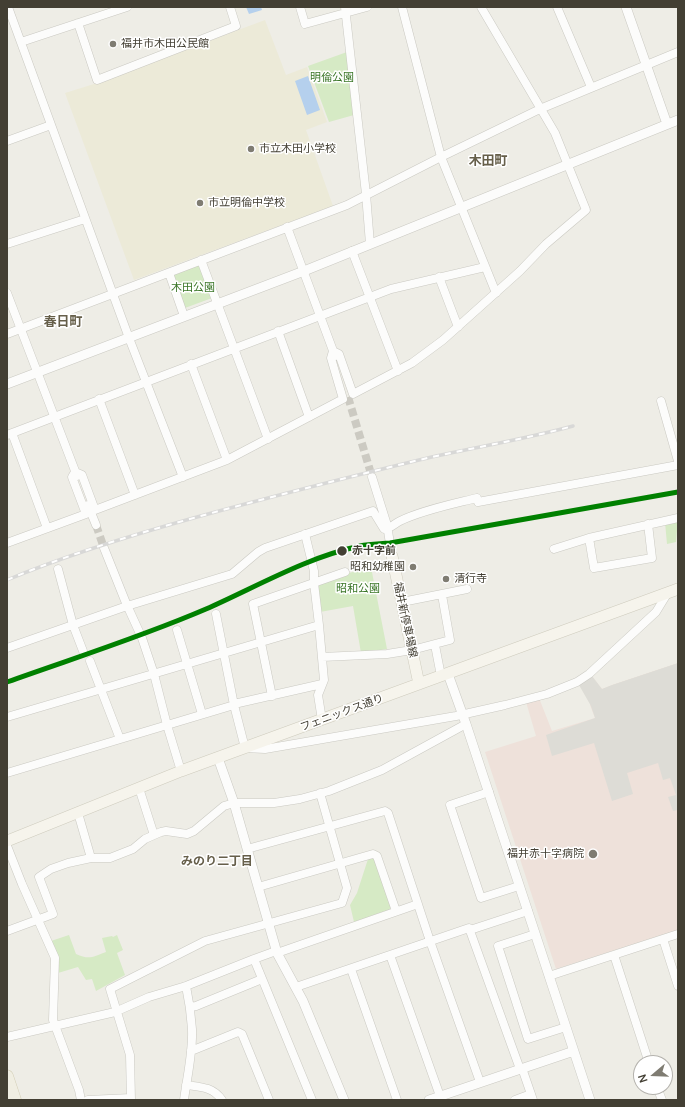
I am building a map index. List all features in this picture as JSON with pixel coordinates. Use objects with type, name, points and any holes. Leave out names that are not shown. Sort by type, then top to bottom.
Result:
[{"type":"main road","name":"福井新停車場線","points":[[392,556],[419,684]]},
{"type":"main road","name":"フェニックス通り","points":[[7,841],[181,771],[678,589]]},
{"type":"main road","points":[[7,1076],[15,1100]]},
{"type":"street","points":[[8,7],[129,338],[184,477]]},
{"type":"street","points":[[21,42],[127,7]]},
{"type":"street","points":[[78,23],[97,80],[236,26],[230,7]]},
{"type":"street","points":[[300,7],[305,24],[346,10],[366,7]]},
{"type":"street","points":[[402,7],[441,157],[496,293]]},
{"type":"street","points":[[333,351],[339,354],[353,394],[398,371],[412,363],[443,340],[520,271],[546,244],[586,210],[555,133],[480,7]]},
{"type":"street","points":[[557,7],[591,87]]},
{"type":"street","points":[[626,7],[667,124]]},
{"type":"street","points":[[346,10],[370,244]]},
{"type":"street","points":[[7,334],[347,205],[366,194],[540,109],[678,52]]},
{"type":"street","points":[[7,384],[218,304],[678,120]]},
{"type":"street","points":[[7,141],[51,125]]},
{"type":"street","points":[[7,244],[85,219]]},
{"type":"street","points":[[287,228],[304,270],[348,398]]},
{"type":"street","points":[[352,251],[398,371]]},
{"type":"street","points":[[201,260],[268,439]]},
{"type":"street","points":[[47,528],[9,434],[391,289],[485,267]]},
{"type":"street","points":[[169,273],[184,316]]},
{"type":"street","points":[[439,278],[458,327]]},
{"type":"street","points":[[7,294],[96,526]]},
{"type":"street","points":[[278,331],[309,417]]},
{"type":"street","points":[[75,472],[82,475],[95,510],[227,460],[343,399],[331,358],[333,351]]},
{"type":"street","points":[[191,364],[227,460]]},
{"type":"street","points":[[99,399],[135,496]]},
{"type":"street","points":[[661,401],[678,461]]},
{"type":"street","points":[[388,529],[400,521],[438,508],[477,498],[478,502],[678,465]]},
{"type":"street","points":[[7,543],[86,514],[72,477],[75,472]]},
{"type":"street","points":[[372,477],[388,529],[392,556]]},
{"type":"street","points":[[7,648],[127,606],[232,574],[258,552],[373,511],[384,529],[388,529]]},
{"type":"street","points":[[554,549],[589,538],[678,518]]},
{"type":"street","points":[[589,538],[594,568],[652,558],[648,524]]},
{"type":"street","points":[[305,534],[314,571],[322,657],[324,680],[318,695],[322,720]]},
{"type":"street","points":[[104,548],[127,606],[142,638],[154,674],[181,771]]},
{"type":"street","points":[[58,569],[83,651]]},
{"type":"street","points":[[272,696],[253,604],[345,572]]},
{"type":"street","points":[[402,602],[467,589]]},
{"type":"street","points":[[322,657],[387,654],[435,645],[450,640],[442,594]]},
{"type":"street","points":[[216,614],[234,705],[245,748],[264,749],[463,714],[547,694],[577,682],[589,674],[656,612],[667,594]]},
{"type":"street","points":[[7,717],[319,625]]},
{"type":"street","points":[[177,630],[202,714]]},
{"type":"street","points":[[435,645],[445,675],[463,714],[590,1100]]},
{"type":"street","points":[[90,661],[120,739]]},
{"type":"street","points":[[7,773],[202,714],[322,684]]},
{"type":"street","points":[[7,931],[53,914],[39,877],[51,868],[91,858],[110,858],[133,849],[145,839],[166,831],[187,834],[194,831],[224,806],[234,803],[274,803],[300,799],[320,793],[382,770],[466,724]]},
{"type":"street","points":[[218,758],[234,803],[277,952],[296,987],[344,1100]]},
{"type":"street","points":[[139,788],[154,835]]},
{"type":"street","points":[[489,792],[450,805],[481,898],[519,886]]},
{"type":"street","points":[[88,1100],[131,1099],[130,1055],[118,1011],[110,989],[200,943],[342,903],[347,888],[320,793]]},
{"type":"street","points":[[247,849],[385,811],[388,813],[430,941],[480,1082]]},
{"type":"street","points":[[78,813],[91,858]]},
{"type":"street","points":[[7,846],[55,958],[54,1026],[79,1090],[81,1100]]},
{"type":"street","points":[[258,887],[373,854],[377,856],[396,911]]},
{"type":"street","points":[[7,1037],[118,1011],[149,997],[186,986],[254,959],[418,904]]},
{"type":"street","points":[[296,987],[430,941],[528,911]]},
{"type":"street","points":[[470,930],[532,1097],[515,1100]]},
{"type":"street","points":[[535,934],[498,946],[528,1039],[566,1027]]},
{"type":"street","points":[[549,976],[678,934]]},
{"type":"street","points":[[663,939],[678,986]]},
{"type":"street","points":[[390,955],[440,1096]]},
{"type":"street","points":[[614,955],[646,1055]]},
{"type":"street","points":[[254,959],[312,1100]]},
{"type":"street","points":[[351,969],[397,1100]]},
{"type":"street","points":[[190,1007],[196,1006],[262,979]]},
{"type":"street","points":[[184,1100],[191,1051],[192,1029],[186,986]]},
{"type":"street","points":[[191,1051],[238,1032],[242,1034],[269,1100]]},
{"type":"street","points":[[429,1100],[574,1051]]},
{"type":"street","points":[[186,1085],[207,1088],[216,1093],[222,1100]]},
{"type":"shaded area","points":[[265,20],[286,75],[307,67],[327,122],[306,130],[333,206],[134,280],[65,93],[94,84]]},
{"type":"shaded area","name":"福井赤十字病院","points":[[678,663],[678,930],[556,969],[485,752],[536,736],[526,702],[539,698],[552,731],[595,718],[590,705],[592,676],[602,689]]},
{"type":"shaded area","points":[[678,663],[678,810],[673,811],[668,797],[676,795],[670,778],[663,780],[658,763],[627,773],[633,794],[612,801],[594,743],[552,756],[546,735],[595,718],[591,706],[579,685],[592,676],[602,689]]},
{"type":"green space","name":"明倫公園","points":[[347,52],[354,115],[329,122],[308,66]]},
{"type":"green space","name":"木田公園","points":[[201,264],[212,298],[185,308],[173,275]]},
{"type":"green space","points":[[678,519],[676,542],[667,544],[665,522]]},
{"type":"green space","name":"昭和公園","points":[[371,567],[387,649],[361,653],[353,606],[320,612],[316,582]]},
{"type":"green space","points":[[372,858],[376,860],[392,906],[389,910],[354,922],[350,905],[357,893],[368,859]]},
{"type":"green space","points":[[69,935],[76,954],[88,957],[106,952],[102,938],[117,935],[123,950],[117,953],[125,975],[96,991],[92,979],[86,980],[78,967],[58,973],[51,941]]},
{"type":"water","points":[[246,7],[261,7],[262,10],[249,14]]},
{"type":"water","points":[[308,76],[320,110],[307,115],[295,81]]},
{"type":"tunnel","points":[[348,397],[372,477]]},
{"type":"tunnel","points":[[96,525],[104,548]]},
{"type":"railway","points":[[7,580],[101,546],[197,517],[419,460],[535,436],[573,426]]},
{"type":"transit line","points":[[7,682],[182,619],[282,573],[340,551],[364,545],[390,543],[678,492]]},
{"type":"place","name":"福井市木田公民館","points":[[113,44]]},
{"type":"place","name":"市立木田小学校","points":[[251,149]]},
{"type":"place","name":"市立明倫中学校","points":[[200,203]]},
{"type":"place","name":"赤十字前","points":[[342,551]]},
{"type":"place","name":"昭和幼稚園","points":[[413,567]]},
{"type":"place","name":"清行寺","points":[[446,579]]},
{"type":"place","name":"福井赤十字病院","points":[[593,854]]},
{"type":"district","name":"木田町","points":[[488,161]]},
{"type":"district","name":"春日町","points":[[63,322]]},
{"type":"district","name":"みのり二丁目","points":[[217,862]]}]
